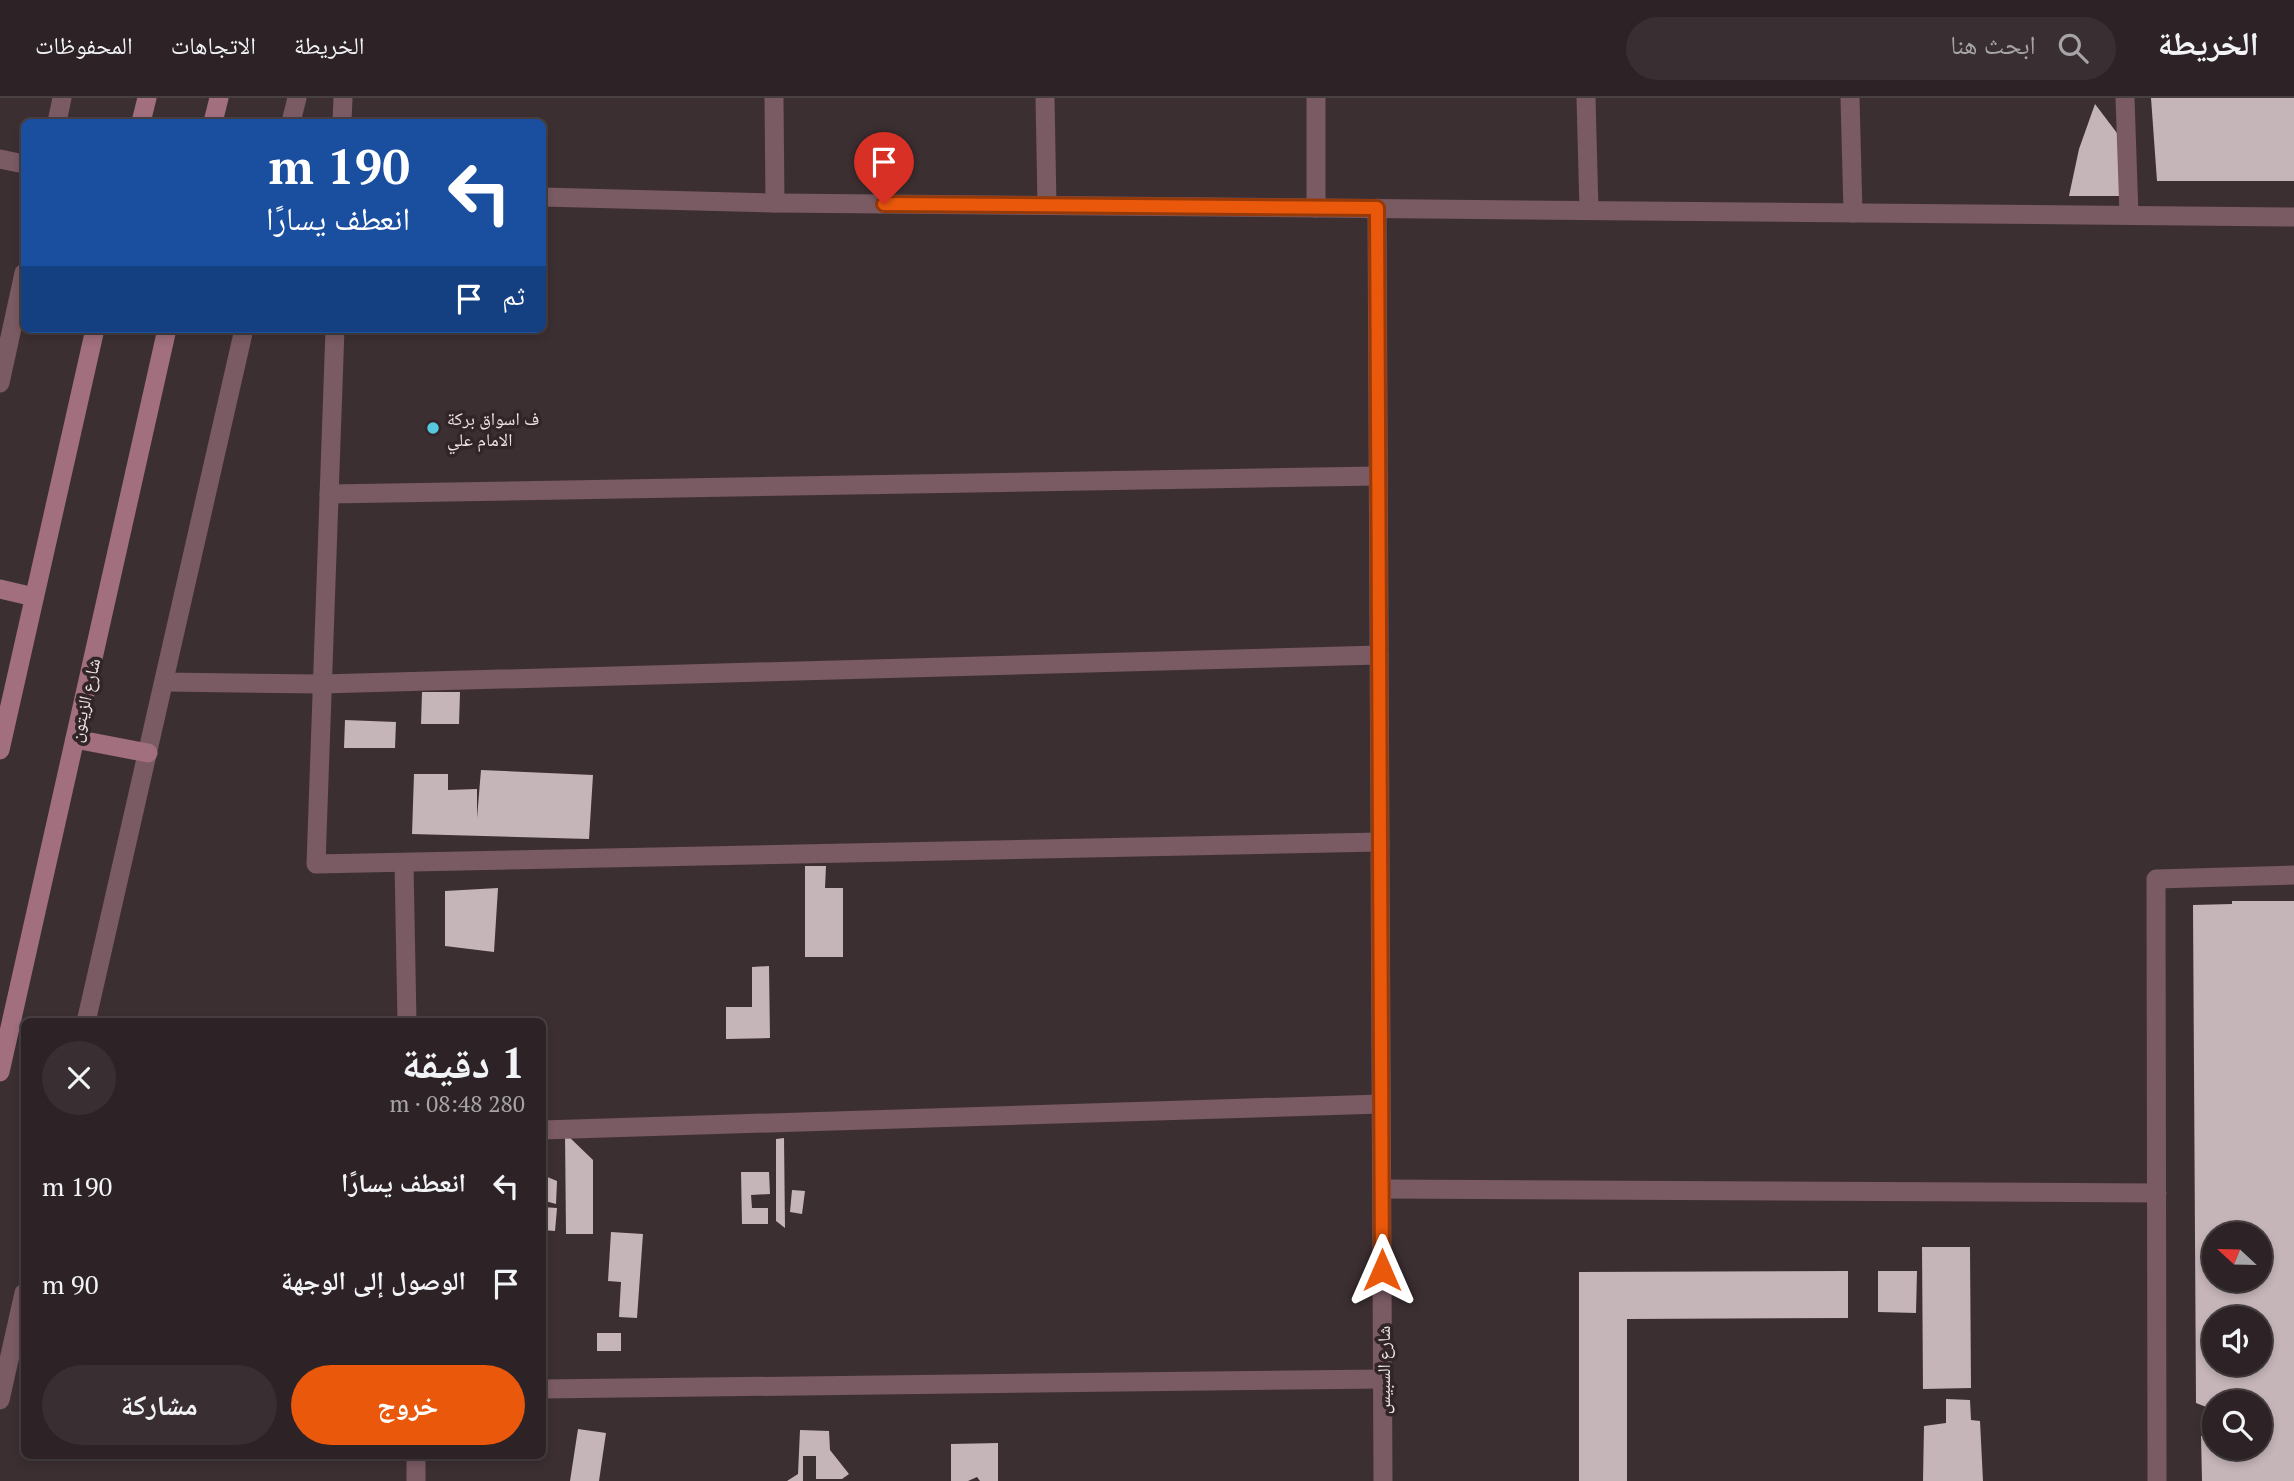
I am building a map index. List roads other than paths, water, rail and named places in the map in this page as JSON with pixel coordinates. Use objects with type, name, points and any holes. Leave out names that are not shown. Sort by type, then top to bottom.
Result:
[{"type":"main road","points":[[143,119],[147,98]]},
{"type":"main road","points":[[214,119],[219,98]]},
{"type":"main road","points":[[0,750],[94,333]]},
{"type":"main road","name":"شارع الزيتون","points":[[0,1072],[166,333]]},
{"type":"main road","points":[[0,589],[34,597]]},
{"type":"main road","points":[[75,739],[148,753]]},
{"type":"street","points":[[58,119],[62,98]]},
{"type":"street","points":[[292,119],[297,98]]},
{"type":"street","points":[[342,119],[343,98]]},
{"type":"street","points":[[774,98],[775,203]]},
{"type":"street","points":[[1045,98],[1047,205]]},
{"type":"street","points":[[1316,98],[1316,208]]},
{"type":"street","points":[[1586,98],[1589,211]]},
{"type":"street","points":[[1850,98],[1853,213]]},
{"type":"street","points":[[2125,98],[2129,215]]},
{"type":"street","points":[[0,159],[21,163]]},
{"type":"street","points":[[546,197],[775,203],[2294,217]]},
{"type":"street","name":"شارع السبيس","points":[[1377,208],[1383,1481]]},
{"type":"street","points":[[0,383],[21,287]]},
{"type":"street","points":[[87,1018],[243,333]]},
{"type":"street","points":[[335,333],[316,864],[1380,842]]},
{"type":"street","points":[[329,494],[1378,476]]},
{"type":"street","points":[[164,682],[322,684],[1379,655]]},
{"type":"street","points":[[404,863],[407,1018]]},
{"type":"street","points":[[2157,1481],[2156,879],[2294,876]]},
{"type":"street","points":[[546,1130],[1381,1104]]},
{"type":"street","points":[[1382,1189],[2157,1194]]},
{"type":"street","points":[[0,1400],[21,1306]]},
{"type":"street","points":[[546,1389],[1383,1379]]},
{"type":"street","points":[[416,1459],[416,1481]]},
{"type":"place","name":"ف اسواق بركة الامام علي","points":[[433,428]]}]
